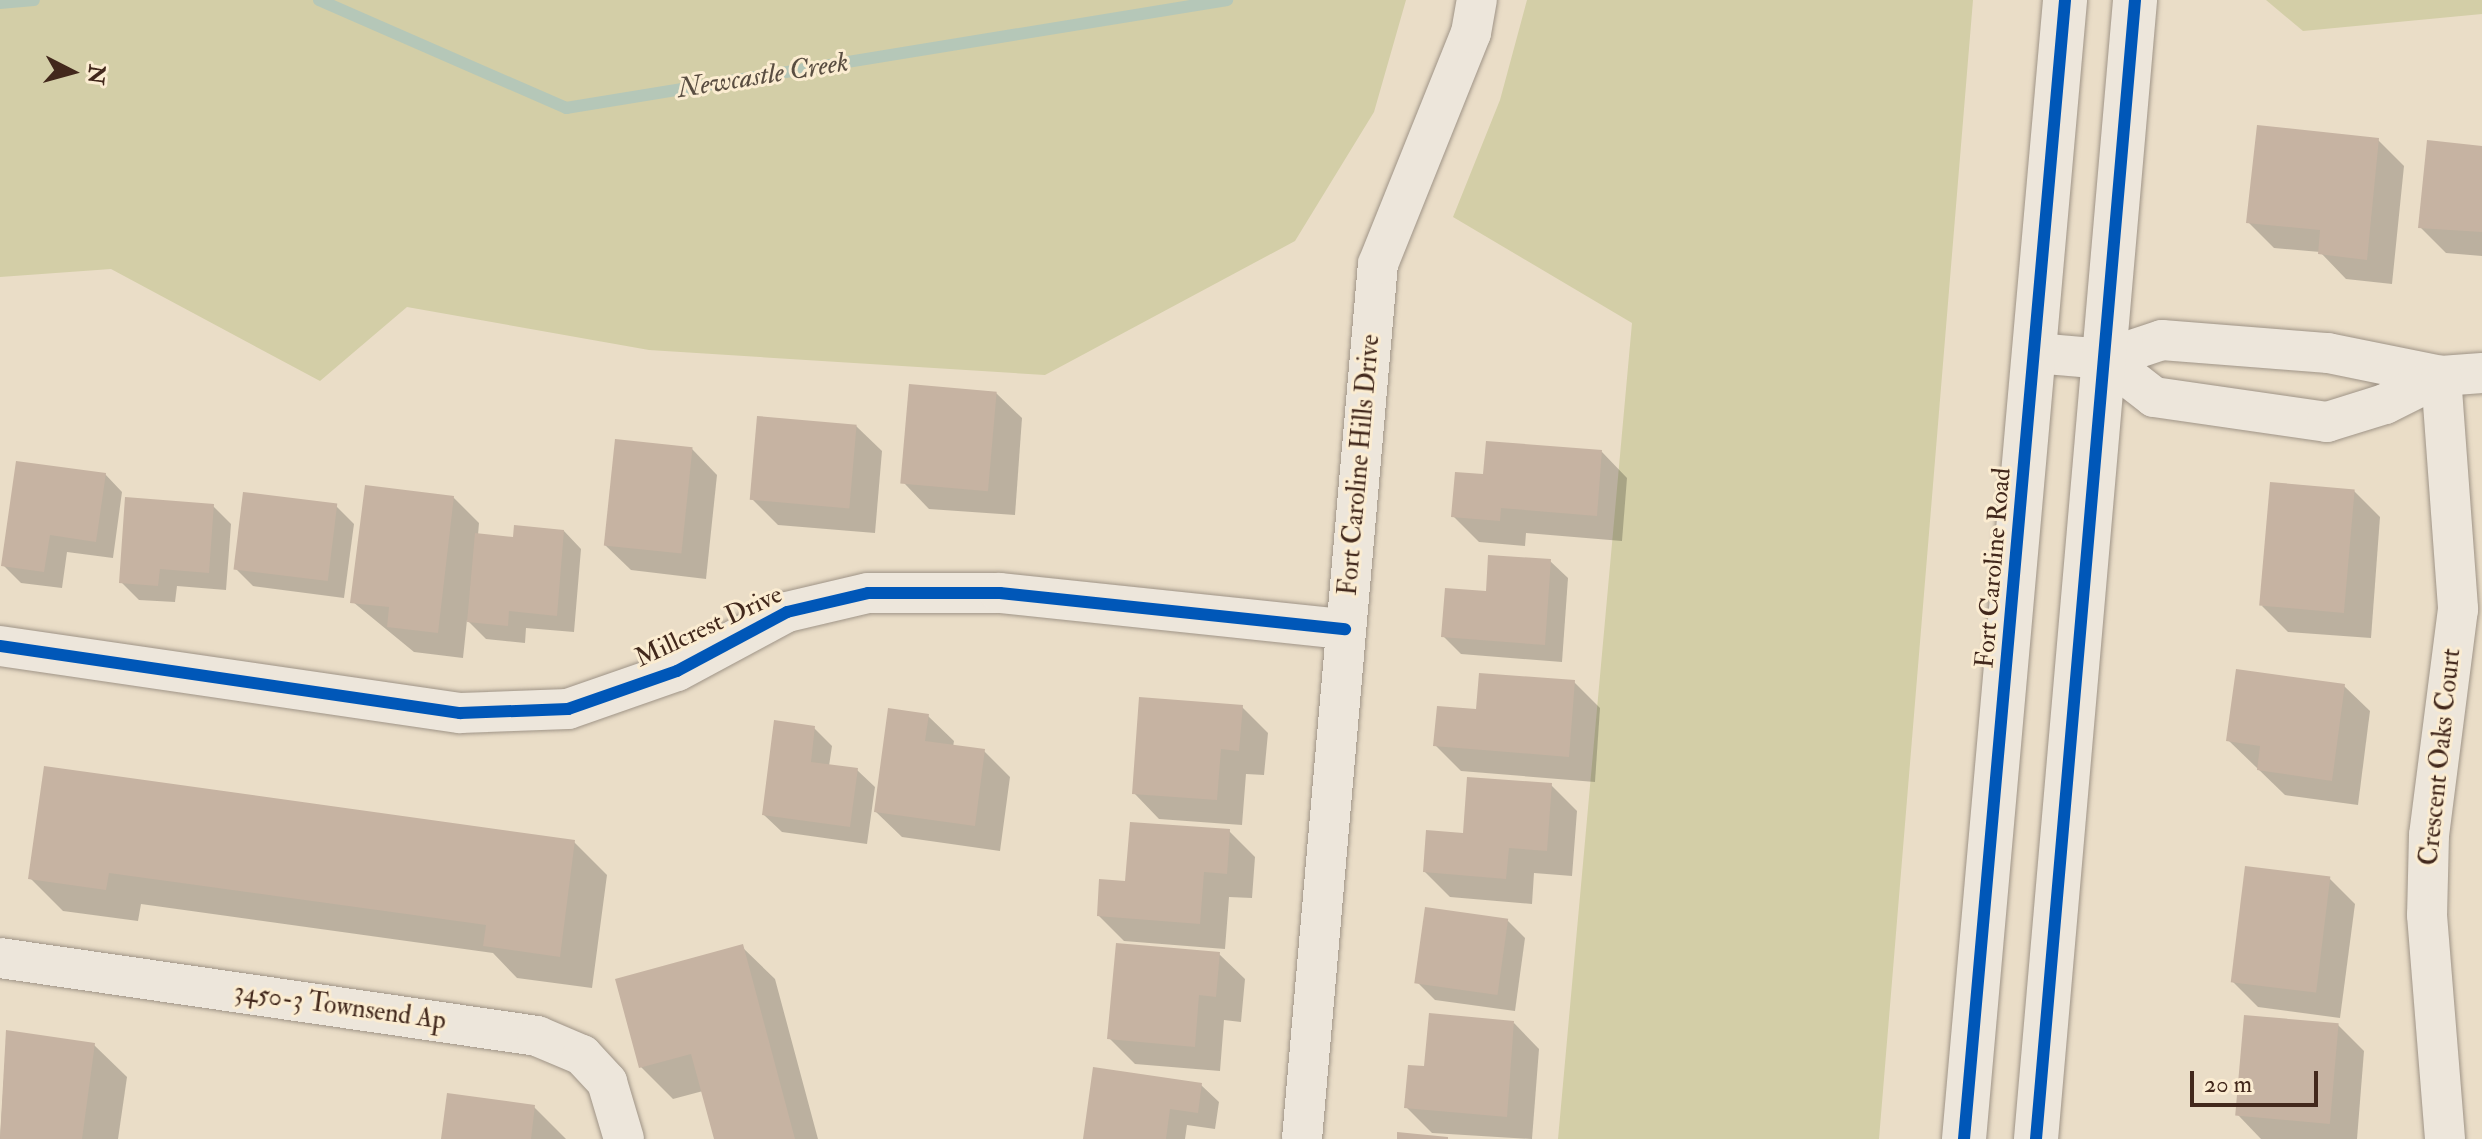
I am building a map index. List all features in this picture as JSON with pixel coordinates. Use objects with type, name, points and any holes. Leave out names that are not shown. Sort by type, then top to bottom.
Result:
[{"type":"street","name":"Fort Caroline Hills Drive","points":[[1302,1139],[1378,264],[1471,33],[1477,0]]},
{"type":"street","name":"Fort Caroline Road","points":[[1964,1139],[2065,0]]},
{"type":"street","points":[[2036,1139],[2135,0]]},
{"type":"street","points":[[2035,353],[2105,359],[2162,340],[2328,353],[2441,376],[2482,373]]},
{"type":"street","points":[[2105,359],[2154,397],[2327,422],[2385,404],[2441,376]]},
{"type":"street","name":"Crescent Oaks Court","points":[[2441,376],[2458,609],[2429,835],[2427,915],[2445,1139]]},
{"type":"street","name":"Millcrest Drive","points":[[0,646],[460,713],[568,709],[677,671],[787,612],[868,593],[1000,593],[1345,629]]},
{"type":"street","name":"3450-3 Townsend Ap","points":[[0,958],[537,1036],[582,1055],[607,1082],[624,1139]]},
{"type":"shaded area","points":[[0,0],[1406,0],[1374,112],[1295,241],[1045,375],[649,350],[407,307],[320,381],[111,269],[0,277]]},
{"type":"shaded area","points":[[1527,0],[1973,0],[1879,1139],[1558,1139],[1632,323],[1453,217],[1500,100]]},
{"type":"shaded area","points":[[2266,0],[2482,0],[2482,14],[2303,31]]},
{"type":"building","points":[[2257,125],[2379,138],[2367,260],[2318,254],[2320,230],[2246,223]]},
{"type":"building","points":[[2427,140],[2482,146],[2482,232],[2418,228]]},
{"type":"building","points":[[909,384],[997,392],[988,491],[900,484]]},
{"type":"building","points":[[757,416],[857,425],[849,508],[750,500]]},
{"type":"building","points":[[615,439],[693,447],[681,554],[604,545]]},
{"type":"building","points":[[1486,441],[1602,450],[1597,516],[1501,508],[1500,521],[1451,517],[1455,472],[1483,474]]},
{"type":"building","points":[[16,461],[106,473],[96,542],[50,535],[44,572],[1,566]]},
{"type":"building","points":[[2270,482],[2355,489],[2344,613],[2259,606]]},
{"type":"building","points":[[365,485],[454,496],[438,633],[387,627],[389,607],[350,603]]},
{"type":"building","points":[[243,492],[337,504],[328,581],[233,569]]},
{"type":"building","points":[[125,497],[214,504],[209,573],[160,569],[158,586],[119,583]]},
{"type":"building","points":[[514,525],[564,530],[557,616],[509,611],[508,626],[467,622],[475,533],[513,537]]},
{"type":"building","points":[[1488,555],[1551,559],[1545,645],[1441,637],[1445,588],[1486,591]]},
{"type":"building","points":[[2236,669],[2345,684],[2332,781],[2257,770],[2260,746],[2226,741]]},
{"type":"building","points":[[1479,673],[1575,680],[1569,757],[1433,746],[1437,706],[1476,709]]},
{"type":"building","points":[[1139,697],[1243,705],[1239,751],[1221,749],[1217,800],[1132,794]]},
{"type":"building","points":[[888,708],[929,714],[925,741],[985,749],[975,826],[874,812]]},
{"type":"building","points":[[774,720],[815,726],[811,762],[858,768],[850,827],[762,815]]},
{"type":"building","points":[[44,766],[575,840],[560,957],[483,946],[486,925],[109,873],[106,890],[28,879]]},
{"type":"building","points":[[1467,777],[1552,783],[1547,851],[1509,848],[1506,879],[1423,872],[1426,830],[1463,833]]},
{"type":"building","points":[[1130,822],[1230,829],[1227,874],[1204,872],[1200,924],[1097,916],[1099,879],[1125,881]]},
{"type":"building","points":[[2245,866],[2330,876],[2316,993],[2231,982]]},
{"type":"building","points":[[1425,907],[1508,919],[1497,995],[1414,983]]},
{"type":"building","points":[[1116,943],[1220,952],[1216,997],[1199,995],[1195,1047],[1107,1039]]},
{"type":"building","points":[[743,944],[795,1139],[714,1139],[691,1054],[639,1068],[615,979]]},
{"type":"building","points":[[1429,1013],[1514,1021],[1507,1117],[1404,1108],[1408,1065],[1424,1066]]},
{"type":"building","points":[[2244,1015],[2339,1023],[2330,1124],[2235,1116]]},
{"type":"building","points":[[6,1030],[95,1043],[82,1139],[0,1139]]},
{"type":"building","points":[[1093,1067],[1202,1083],[1198,1113],[1170,1109],[1166,1139],[1083,1139]]},
{"type":"building","points":[[447,1093],[535,1105],[531,1139],[441,1139]]},
{"type":"building","points":[[1397,1132],[1448,1137],[1448,1139],[1397,1139]]},
{"type":"waterway","name":"Newcastle Creek","points":[[0,3],[34,0]]},
{"type":"waterway","name":"Newcastle Creek","points":[[319,0],[566,108],[1227,0]]},
{"type":"cycle path","points":[[1964,1139],[2065,0]]},
{"type":"cycle path","points":[[2036,1139],[2135,0]]},
{"type":"cycle path","points":[[0,646],[460,713],[568,709],[677,671],[787,612],[868,593],[1000,593],[1345,629]]}]
